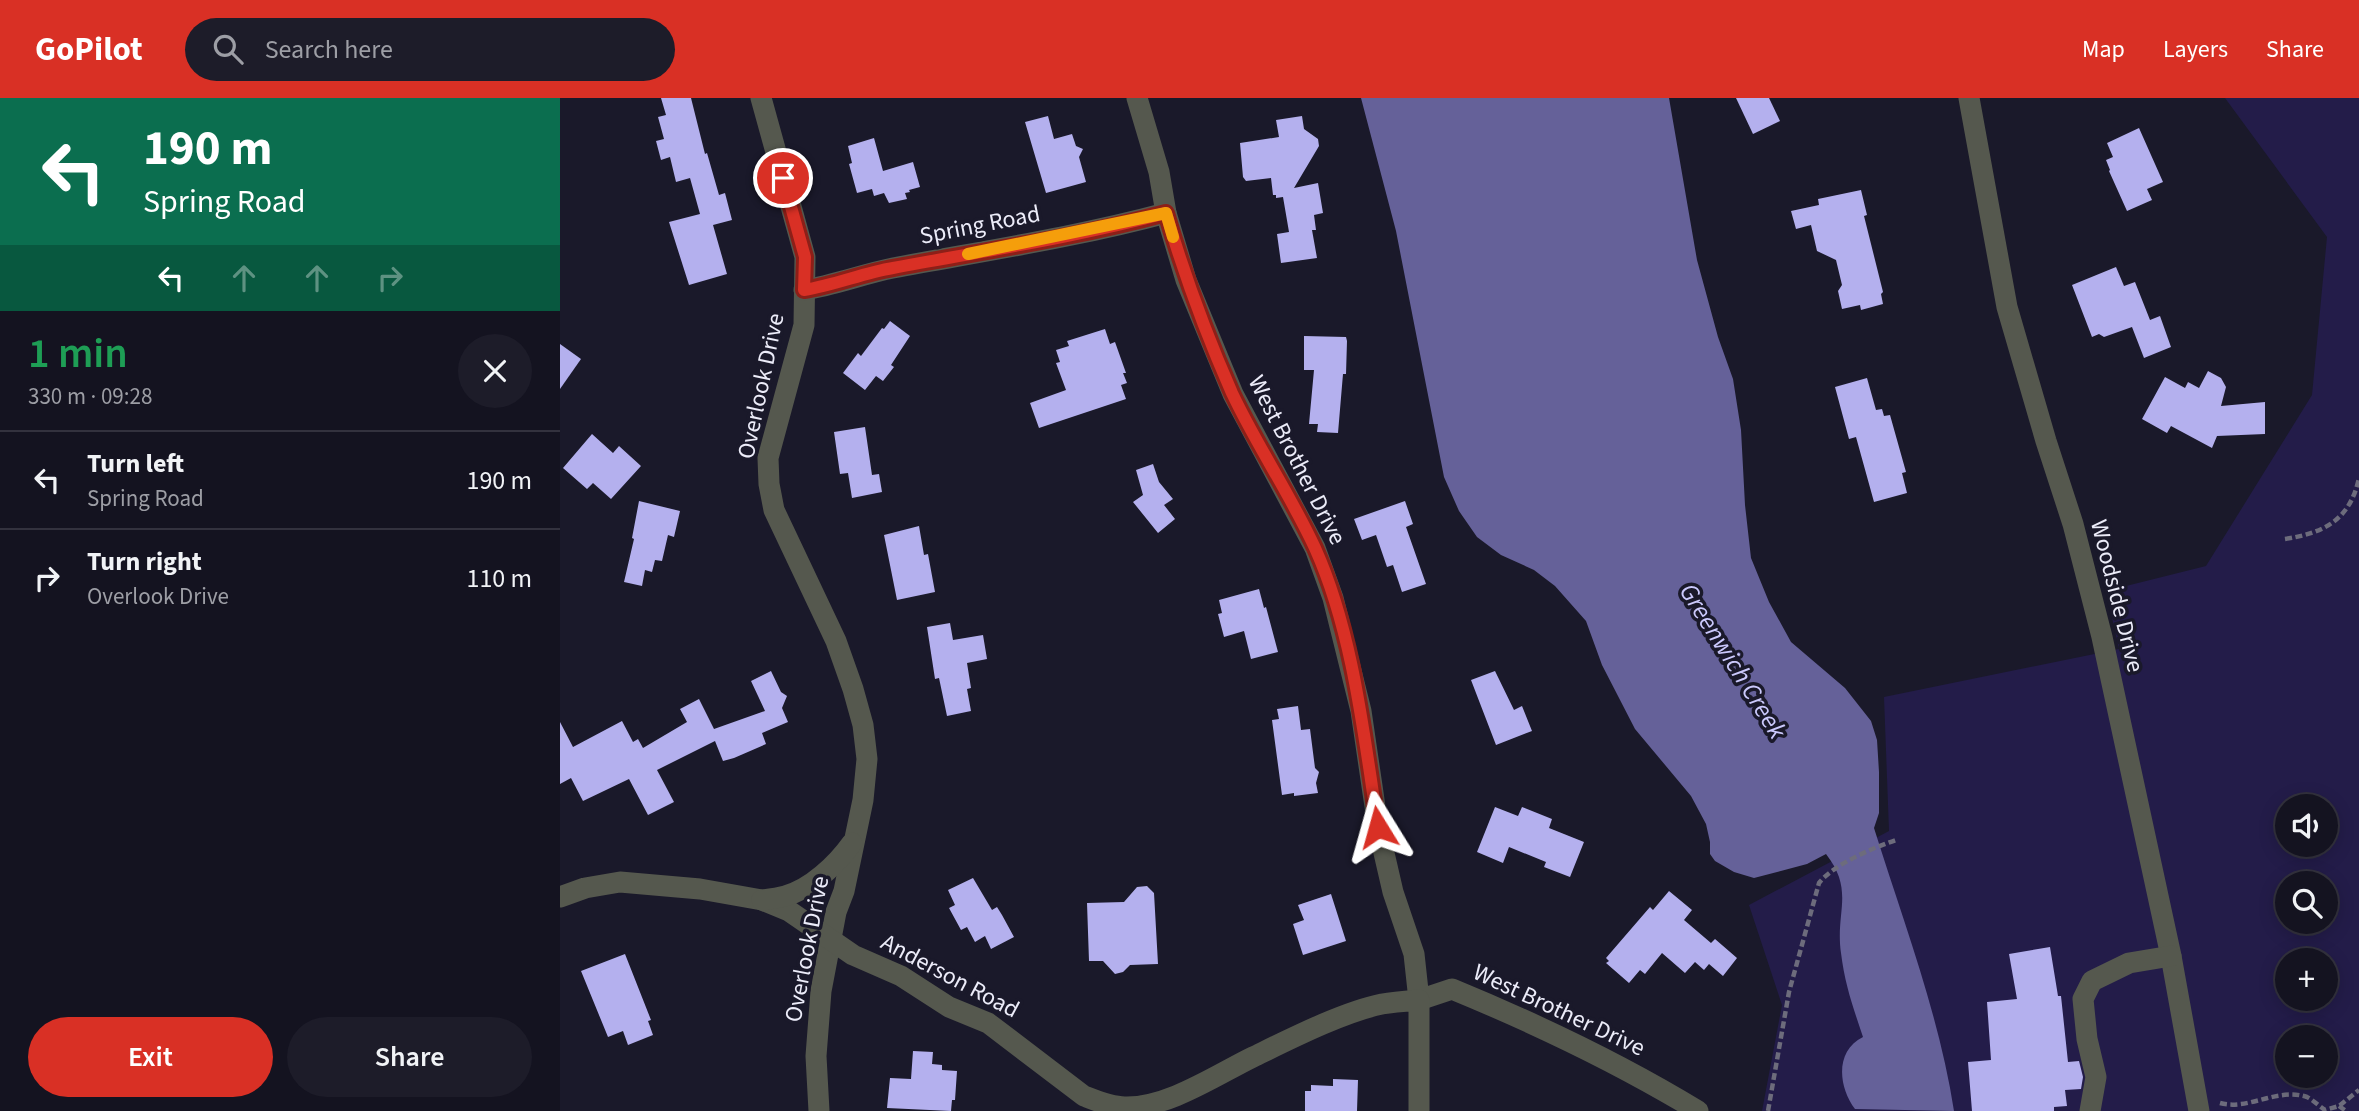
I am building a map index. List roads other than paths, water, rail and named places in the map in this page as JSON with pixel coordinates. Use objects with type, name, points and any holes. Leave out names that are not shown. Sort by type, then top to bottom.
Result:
[{"type":"street","name":"Overlook Drive","points":[[761,98],[805,257],[804,326],[768,458],[769,484],[774,510],[836,640],[863,725],[867,759],[863,800],[844,891],[836,912],[821,991],[816,1056],[818,1111]]},
{"type":"street","name":"West Brother Drive","points":[[1137,98],[1186,280],[1233,394],[1315,548],[1334,598],[1361,711],[1381,840],[1393,892],[1414,954],[1419,1000],[1452,989],[1535,1023],[1638,1076],[1698,1111]]},
{"type":"street","name":"Woodside Drive","points":[[1969,98],[2007,307],[2073,524],[2096,612],[2171,956],[2207,1105]]},
{"type":"street","name":"Spring Road","points":[[804,290],[832,286],[883,270],[1059,237],[1166,213]]},
{"type":"street","name":"Overlook Drive","points":[[762,900],[787,896],[804,887],[840,859],[855,839]]},
{"type":"street","name":"Anderson Road","points":[[560,897],[585,888],[620,882],[700,889],[762,900],[789,911],[853,955],[901,976],[949,1007],[988,1023],[1084,1096],[1125,1107],[1150,1104],[1192,1088],[1339,1018],[1380,1004],[1419,1000]]},
{"type":"street","points":[[2090,1111],[2096,1077],[2087,1039],[2082,999],[2092,981],[2107,972],[2129,963],[2171,956]]},
{"type":"street","points":[[1419,1000],[1419,1111]]},
{"type":"water","name":"Greenwich Creek","points":[[1361,98],[1669,98],[1697,260],[1718,337],[1733,379],[1741,430],[1751,558],[1769,602],[1791,642],[1845,688],[1871,721],[1877,740],[1879,772],[1879,813],[1874,828],[1930,1003],[1954,1111],[1855,1109],[1845,1090],[1842,1070],[1848,1051],[1863,1037],[1843,965],[1840,938],[1842,891],[1835,867],[1826,854],[1807,864],[1754,878],[1734,872],[1715,861],[1710,854],[1706,824],[1691,796],[1635,729],[1602,665],[1586,621],[1555,586],[1534,570],[1501,555],[1477,537],[1459,511],[1444,477],[1396,231]]}]
